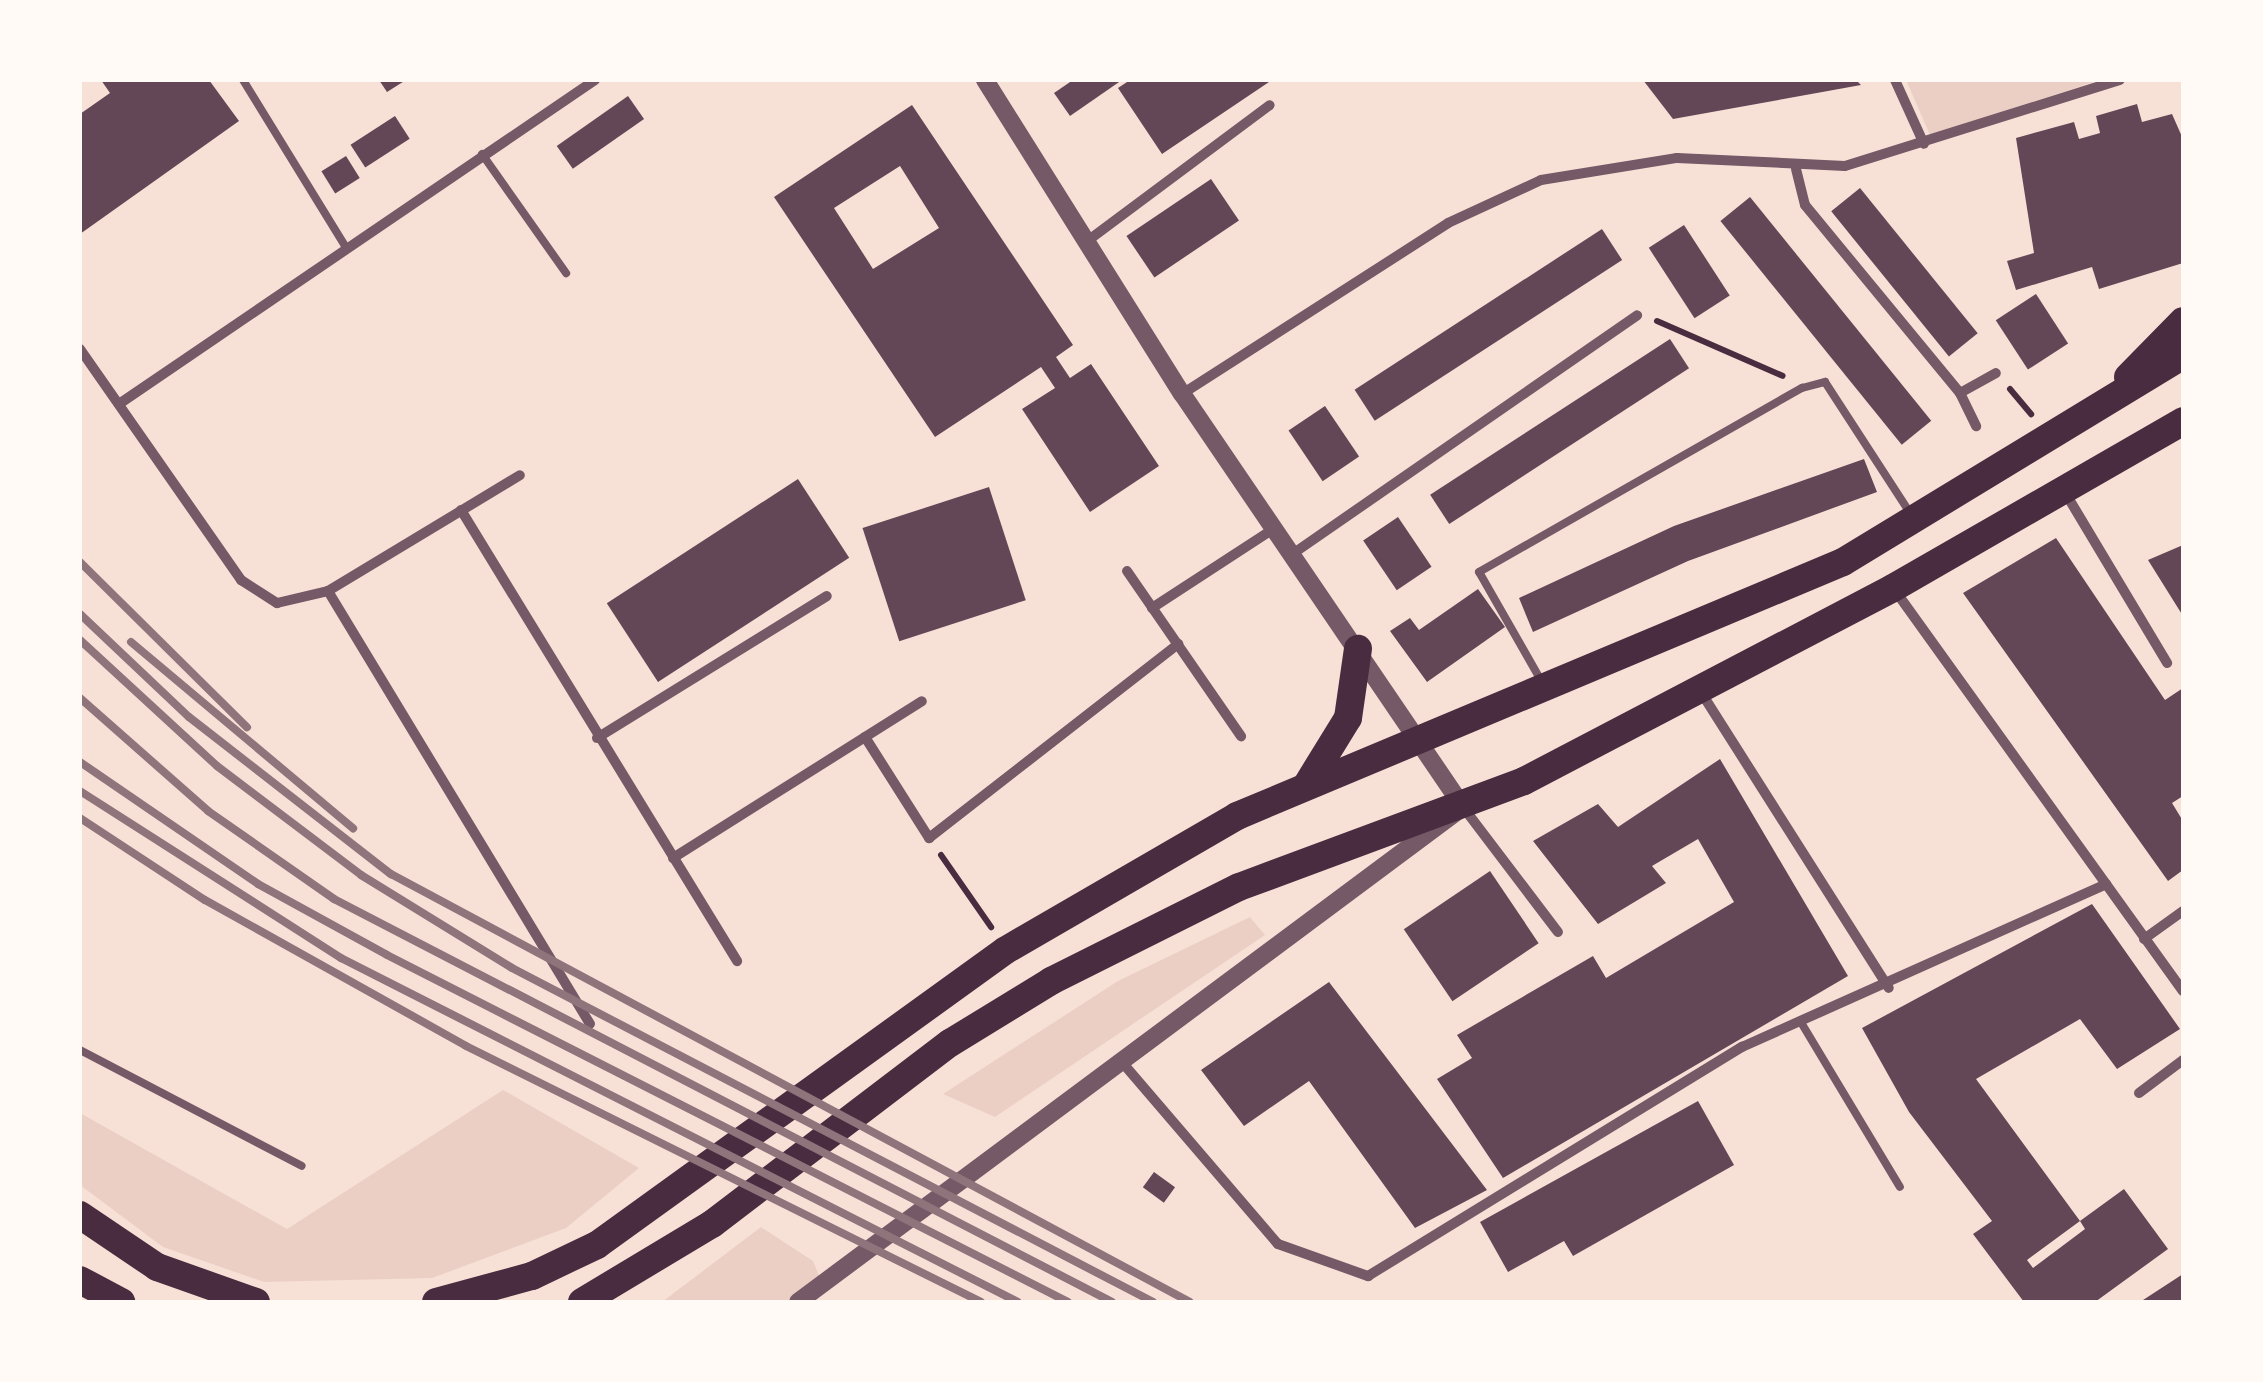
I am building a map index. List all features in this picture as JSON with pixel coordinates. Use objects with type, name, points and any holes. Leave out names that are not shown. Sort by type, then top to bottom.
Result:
[{"type":"highway","points":[[2088,417],[2183,321]]},
{"type":"highway","points":[[436,1302],[532,1276],[597,1245],[1006,950],[1308,783],[1545,688],[1917,523],[2183,355]]},
{"type":"highway","points":[[582,1302],[712,1224],[950,1042],[1051,981],[1256,880],[1463,807],[1893,588],[2066,494],[2183,421]]},
{"type":"highway","points":[[1308,783],[1348,718],[1358,650]]},
{"type":"highway","points":[[80,1215],[157,1267],[256,1302]]},
{"type":"highway","points":[[80,1280],[122,1302]]},
{"type":"street","points":[[119,404],[595,80]]},
{"type":"street","points":[[1895,80],[1924,144]]},
{"type":"street","points":[[1182,394],[1448,223],[1540,180],[1678,158],[1796,169],[1924,144],[2120,80]]},
{"type":"street","points":[[992,82],[1182,394],[1463,807],[1558,932]]},
{"type":"street","points":[[1086,242],[1270,105]]},
{"type":"street","points":[[1796,169],[1805,205],[1960,393],[1976,426]]},
{"type":"street","points":[[1292,555],[1637,314]]},
{"type":"street","points":[[80,349],[241,580],[276,603],[328,591],[520,475]]},
{"type":"street","points":[[1960,393],[1996,373]]},
{"type":"street","points":[[2066,494],[2167,663]]},
{"type":"street","points":[[461,510],[597,738],[737,961]]},
{"type":"street","points":[[1152,608],[1274,529]]},
{"type":"street","points":[[1127,570],[1240,736]]},
{"type":"street","points":[[1893,588],[2183,991]]},
{"type":"street","points":[[328,591],[590,1024]]},
{"type":"street","points":[[597,738],[828,596]]},
{"type":"street","points":[[865,737],[929,838],[1178,644]]},
{"type":"street","points":[[1699,689],[1889,988]]},
{"type":"street","points":[[672,858],[922,701]]},
{"type":"street","points":[[798,1302],[1463,807]]},
{"type":"street","points":[[1120,1061],[1278,1244],[1368,1276],[1742,1047],[1889,988],[2106,884]]},
{"type":"street","points":[[2144,939],[2183,911]]},
{"type":"street","points":[[2139,1093],[2183,1060]]},
{"type":"lane","points":[[243,80],[346,246]]},
{"type":"lane","points":[[482,154],[566,273]]},
{"type":"lane","points":[[1545,688],[1479,572],[1802,388],[1825,382],[1917,523]]},
{"type":"lane","points":[[1802,1024],[1900,1187]]},
{"type":"lane","points":[[80,1050],[302,1166]]},
{"type":"path","points":[[1637,314],[1751,356],[1802,388]]},
{"type":"path","points":[[1996,373],[2034,418],[2019,426]]},
{"type":"path","points":[[929,838],[1006,950]]},
{"type":"shaded area","points":[[1906,80],[2100,80],[1930,135]]},
{"type":"shaded area","points":[[1250,917],[1265,935],[995,1117],[943,1094],[1118,981]]},
{"type":"shaded area","points":[[503,1090],[639,1168],[566,1228],[432,1278],[264,1282],[163,1247],[80,1185],[80,1113],[287,1229]]},
{"type":"shaded area","points":[[761,1227],[813,1261],[822,1283],[795,1302],[662,1302]]},
{"type":"building","points":[[101,80],[209,80],[239,121],[80,234],[80,114],[110,93]]},
{"type":"building","points":[[379,80],[406,80],[387,92]]},
{"type":"building","points":[[1073,80],[1122,80],[1070,116],[1054,93]]},
{"type":"building","points":[[1130,80],[1272,80],[1162,154],[1118,88]]},
{"type":"building","points":[[1643,80],[1856,80],[1861,85],[1673,119]]},
{"type":"building","points":[[628,96],[644,119],[573,169],[557,146]]},
{"type":"building","points":[[2137,104],[2142,122],[2172,114],[2183,139],[2183,263],[2099,289],[2092,267],[2016,290],[2007,261],[2034,253],[2016,138],[2074,122],[2079,139],[2100,133],[2096,116]]},
{"type":"building","points":[[912,105],[1073,345],[1056,357],[1070,378],[1091,364],[1159,466],[1090,512],[1022,409],[1055,388],[1041,367],[935,437],[774,197]],"holes":[[[900,166],[939,228],[873,269],[834,208]]]},
{"type":"building","points":[[395,116],[410,139],[365,168],[351,145]]},
{"type":"building","points":[[346,156],[360,178],[335,193],[321,171]]},
{"type":"building","points":[[1211,179],[1239,220],[1154,277],[1126,236]]},
{"type":"building","points":[[1860,188],[1978,333],[1949,357],[1831,211]]},
{"type":"building","points":[[1750,197],[1931,421],[1902,445],[1720,221]]},
{"type":"building","points":[[1684,225],[1730,295],[1695,318],[1649,248]]},
{"type":"building","points":[[1602,229],[1622,260],[1375,421],[1355,390]]},
{"type":"building","points":[[2036,294],[2068,343],[2028,370],[1996,320]]},
{"type":"building","points":[[1670,339],[1689,368],[1449,524],[1430,495]]},
{"type":"building","points":[[1325,406],[1359,457],[1323,481],[1289,431]]},
{"type":"building","points":[[1864,459],[1877,492],[1688,561],[1533,632],[1519,598],[1674,526]]},
{"type":"building","points":[[798,479],[849,558],[658,682],[607,603]]},
{"type":"building","points":[[989,487],[1026,600],[899,641],[863,528]]},
{"type":"building","points":[[1398,517],[1432,567],[1397,590],[1363,540]]},
{"type":"building","points":[[2056,538],[2165,700],[2183,688],[2183,796],[2172,803],[2183,821],[2183,870],[2168,881],[1963,593]]},
{"type":"building","points":[[2183,545],[2183,616],[2148,560]]},
{"type":"building","points":[[1478,589],[1505,627],[1427,682],[1390,631],[1410,618],[1419,630]]},
{"type":"building","points":[[1720,759],[1848,976],[1503,1178],[1437,1079],[1472,1058],[1457,1035],[1593,956],[1606,978],[1734,902],[1698,839],[1652,866],[1666,883],[1598,924],[1533,841],[1598,804],[1618,827]]},
{"type":"building","points":[[1490,871],[1539,943],[1452,1001],[1404,929]]},
{"type":"building","points":[[2092,904],[2180,1029],[2117,1069],[2080,1019],[1976,1079],[2080,1221],[2124,1189],[2168,1249],[2095,1302],[2024,1302],[1973,1234],[1992,1221],[1909,1112],[1862,1028]],"holes":[[[2080,1221],[2085,1229],[2033,1268],[2027,1260]]]},
{"type":"building","points":[[1329,982],[1487,1190],[1415,1228],[1309,1081],[1244,1126],[1201,1070]]},
{"type":"building","points":[[1698,1101],[1734,1165],[1573,1256],[1564,1241],[1508,1272],[1480,1222]]},
{"type":"building","points":[[1154,1172],[1175,1187],[1164,1203],[1143,1187]]},
{"type":"building","points":[[2183,1274],[2183,1302],[2140,1302]]},
{"type":"railway","points":[[80,562],[247,727]]},
{"type":"railway","points":[[80,614],[189,717],[391,874],[1190,1302]]},
{"type":"railway","points":[[80,640],[217,766],[361,875],[512,968],[1153,1302]]},
{"type":"railway","points":[[131,642],[353,828]]},
{"type":"railway","points":[[80,698],[208,811],[334,899],[1112,1302]]},
{"type":"railway","points":[[80,762],[258,884],[387,955],[1068,1302]]},
{"type":"railway","points":[[80,791],[341,958],[1018,1302]]},
{"type":"railway","points":[[80,818],[205,900],[466,1046],[981,1302]]}]
